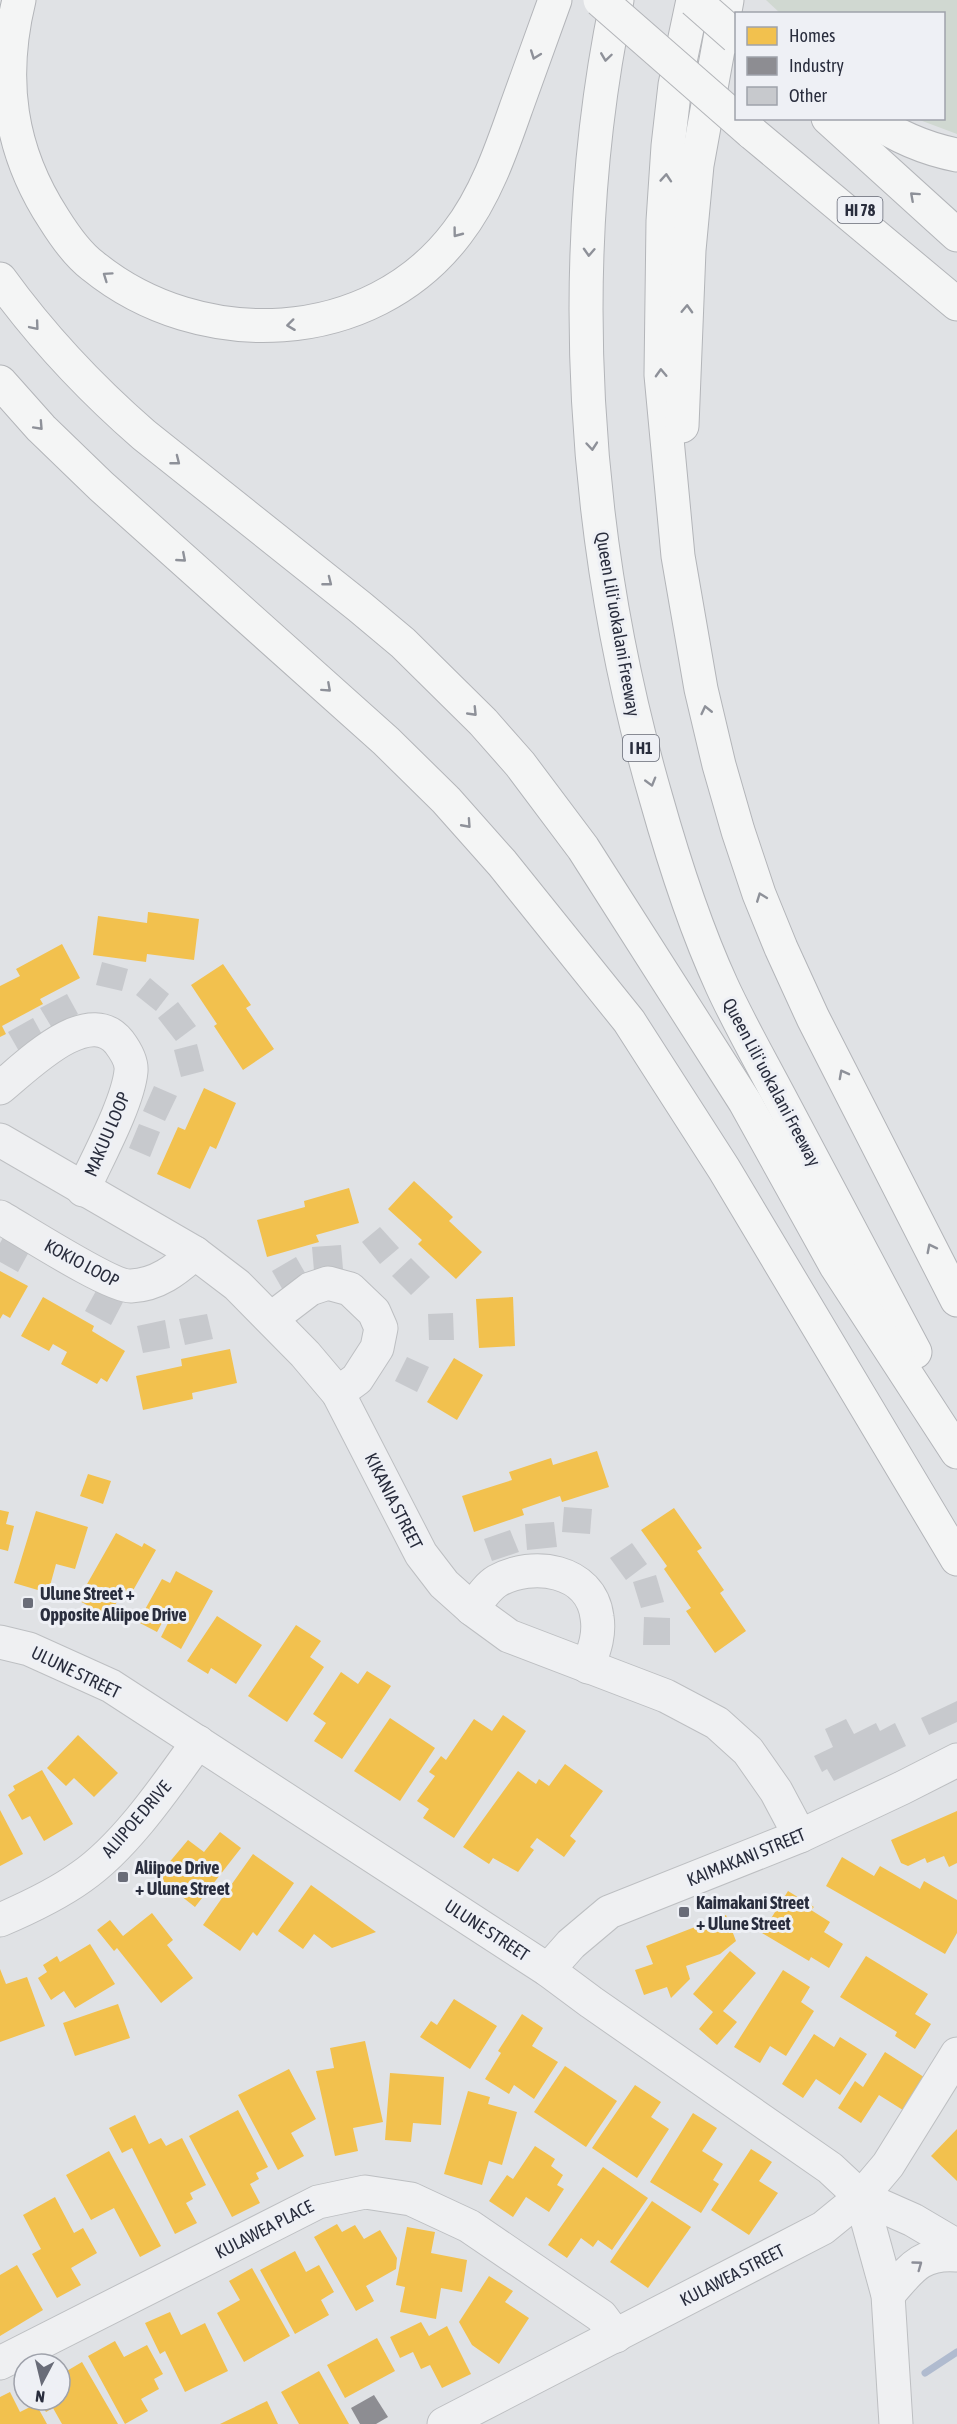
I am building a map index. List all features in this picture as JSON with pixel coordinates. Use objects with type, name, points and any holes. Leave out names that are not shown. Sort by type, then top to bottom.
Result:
[{"type":"highway","points":[[20,0],[15,15],[9,55],[8,97],[12,130],[25,168],[65,236],[92,265],[125,289],[164,308],[239,326],[274,327],[312,322],[348,312],[378,299],[409,280],[457,234],[478,199],[501,150],[555,0]]},
{"type":"highway","points":[[600,0],[735,107]]},
{"type":"highway","name":"Queen Liliʻuokalani Freeway","points":[[617,0],[596,129],[586,323],[590,426],[597,498],[615,626],[640,742],[688,904],[722,987],[957,1431]]},
{"type":"highway","points":[[629,0],[735,93]]},
{"type":"highway","points":[[735,36],[694,0],[675,85],[663,221],[660,375],[678,556],[701,689],[719,765],[759,894],[813,1018],[957,1300]]},
{"type":"highway","points":[[678,556],[689,250],[697,165],[727,0]]},
{"type":"highway","points":[[727,0],[740,12]]},
{"type":"highway","name":"HI 78","points":[[830,120],[957,235]]},
{"type":"highway","points":[[873,120],[918,144],[957,155]]},
{"type":"highway","points":[[757,125],[957,303]]},
{"type":"highway","points":[[0,279],[55,349],[112,408],[403,643],[467,706],[520,764],[583,848],[745,1102],[836,1266],[957,1452]]},
{"type":"highway","points":[[0,382],[41,428],[101,486],[386,741],[446,800],[502,863],[629,1021],[724,1169],[957,1559]]},
{"type":"street","name":"MAKUU LOOP","points":[[0,1088],[67,1036],[82,1030],[102,1030],[116,1038],[126,1051],[131,1069],[127,1092],[83,1190]]},
{"type":"street","name":"KIKANIA STREET","points":[[0,1140],[195,1253],[237,1285],[272,1318],[338,1393],[421,1554],[444,1584],[472,1609],[509,1636],[666,1696],[717,1723],[748,1751],[776,1791],[800,1836]]},
{"type":"street","name":"KOKIO LOOP","points":[[0,1217],[108,1280],[128,1287],[146,1284],[172,1274],[195,1253]]},
{"type":"street","points":[[272,1318],[310,1289],[328,1283],[350,1290],[374,1312],[381,1328],[377,1348],[357,1379],[338,1393]]},
{"type":"street","points":[[472,1609],[495,1582],[522,1570],[548,1570],[572,1578],[589,1595],[597,1615],[598,1640],[588,1667]]},
{"type":"street","name":"ULUNE STREET","points":[[0,1642],[29,1649],[111,1686],[548,1970],[830,2168],[861,2197],[913,2220],[957,2246]]},
{"type":"street","name":"ALIIPOE DRIVE","points":[[0,1920],[37,1904],[83,1876],[121,1841],[198,1742]]},
{"type":"street","name":"KAIMAKANI STREET","points":[[548,1970],[571,1944],[609,1912],[800,1836],[957,1760]]},
{"type":"street","name":"KULAWEA STREET","points":[[444,2424],[823,2228],[861,2197],[888,2165],[957,2054]]},
{"type":"street","name":"KULAWEA PLACE","points":[[0,2363],[318,2202],[365,2192],[411,2199],[469,2226],[601,2316],[616,2336]]},
{"type":"street","points":[[861,2197],[888,2295],[896,2424]]},
{"type":"street","points":[[888,2295],[918,2262],[942,2254],[957,2255]]},
{"type":"shaded area","points":[[766,0],[957,0],[957,134],[920,120],[945,120],[945,12],[779,12]]},
{"type":"building: Homes","points":[[148,912],[199,919],[194,960],[147,954],[146,962],[93,955],[98,916],[147,923]]},
{"type":"building: Homes","points":[[62,944],[80,978],[40,999],[43,1004],[2,1026],[6,1034],[0,1037],[0,986],[20,976],[16,969]]},
{"type":"building: Homes","points":[[223,964],[251,1005],[246,1008],[274,1049],[243,1070],[214,1026],[217,1024],[191,985]]},
{"type":"building: Homes","points":[[204,1088],[236,1103],[216,1149],[210,1146],[190,1189],[157,1174],[178,1127],[185,1130]]},
{"type":"building: Homes","points":[[414,1181],[453,1217],[449,1221],[482,1252],[456,1279],[418,1244],[422,1240],[388,1209]]},
{"type":"building: Homes","points":[[349,1188],[359,1223],[316,1235],[319,1242],[267,1257],[257,1220],[305,1207],[304,1201]]},
{"type":"building: Homes","points":[[0,1271],[28,1286],[10,1318],[3,1314],[0,1319]]},
{"type":"building: Homes","points":[[43,1297],[94,1326],[92,1331],[125,1351],[107,1382],[101,1378],[97,1384],[61,1364],[67,1352],[53,1344],[49,1351],[21,1336]]},
{"type":"building: Homes","points":[[513,1297],[515,1346],[479,1348],[476,1299]]},
{"type":"building: Homes","points":[[230,1349],[237,1383],[192,1393],[193,1399],[143,1410],[136,1376],[182,1366],[181,1359]]},
{"type":"building: Homes","points":[[454,1358],[483,1375],[457,1420],[427,1402]]},
{"type":"building: Homes","points":[[597,1451],[609,1487],[562,1502],[560,1496],[522,1509],[524,1515],[474,1532],[462,1496],[512,1480],[509,1472],[551,1458],[553,1465]]},
{"type":"building: Homes","points":[[88,1474],[111,1481],[103,1504],[80,1496]]},
{"type":"building: Homes","points":[[674,1508],[702,1548],[697,1551],[724,1590],[720,1593],[746,1631],[715,1653],[686,1611],[691,1608],[664,1569],[667,1566],[641,1530]]},
{"type":"building: Homes","points":[[0,1510],[9,1512],[6,1524],[14,1526],[8,1551],[0,1549]]},
{"type":"building: Homes","points":[[36,1511],[88,1527],[75,1569],[56,1564],[48,1593],[14,1583]]},
{"type":"building: Homes","points":[[116,1533],[142,1547],[144,1543],[156,1550],[131,1594],[124,1590],[108,1617],[78,1600]]},
{"type":"building: Homes","points":[[176,1571],[213,1591],[181,1649],[161,1637],[168,1623],[163,1621],[157,1632],[138,1622],[162,1579],[170,1583]]},
{"type":"building: Homes","points":[[217,1616],[262,1645],[236,1684],[211,1668],[208,1674],[187,1661]]},
{"type":"building: Homes","points":[[296,1625],[321,1641],[310,1657],[324,1667],[287,1722],[248,1696]]},
{"type":"building: Homes","points":[[367,1671],[391,1686],[342,1759],[314,1741],[326,1723],[313,1714],[341,1672],[358,1684]]},
{"type":"building: Homes","points":[[503,1715],[526,1731],[454,1838],[423,1818],[429,1809],[417,1801],[435,1776],[429,1772],[441,1756],[446,1760],[474,1719],[492,1731]]},
{"type":"building: Homes","points":[[390,1718],[435,1748],[400,1801],[354,1771]]},
{"type":"building: Homes","points":[[78,1735],[118,1773],[94,1797],[74,1778],[66,1786],[47,1768]]},
{"type":"building: Homes","points":[[565,1764],[603,1791],[570,1836],[576,1841],[564,1857],[537,1838],[530,1847],[534,1850],[518,1872],[493,1858],[489,1864],[463,1847],[518,1771],[536,1784],[539,1779],[549,1786]]},
{"type":"building: Homes","points":[[42,1770],[73,1824],[44,1841],[30,1816],[22,1820],[8,1795],[15,1790],[13,1786]]},
{"type":"building: Homes","points":[[0,1810],[23,1854],[0,1866]]},
{"type":"building: Homes","points":[[957,1811],[957,1863],[949,1867],[944,1856],[927,1863],[925,1858],[908,1866],[901,1863],[891,1840]]},
{"type":"building: Homes","points":[[220,1832],[241,1848],[195,1907],[157,1877],[188,1840],[204,1852]]},
{"type":"building: Homes","points":[[253,1854],[294,1883],[257,1936],[253,1932],[240,1951],[203,1925]]},
{"type":"building: Homes","points":[[842,1857],[874,1876],[880,1866],[920,1889],[924,1881],[957,1900],[957,1933],[945,1954],[826,1886]]},
{"type":"building: Homes","points":[[311,1885],[376,1932],[332,1948],[314,1934],[303,1949],[278,1931]]},
{"type":"building: Homes","points":[[788,1891],[814,1907],[811,1910],[830,1922],[824,1932],[843,1944],[829,1968],[811,1957],[809,1961],[762,1933]]},
{"type":"building: Homes","points":[[152,1913],[173,1940],[167,1945],[193,1978],[161,2003],[117,1948],[114,1951],[97,1930],[110,1920],[123,1936]]},
{"type":"building: Homes","points":[[726,1915],[736,1941],[720,1954],[686,1966],[690,1979],[671,1998],[667,1987],[644,1995],[635,1970],[653,1964],[646,1946]]},
{"type":"building: Homes","points":[[90,1944],[115,1984],[75,2008],[64,1991],[51,2000],[38,1978],[47,1972],[43,1965],[57,1956],[60,1962]]},
{"type":"building: Homes","points":[[730,1951],[756,1973],[723,2011],[737,2022],[717,2045],[699,2029],[713,2012],[693,1994]]},
{"type":"building: Homes","points":[[866,1956],[928,1994],[915,2014],[931,2024],[915,2049],[895,2036],[897,2032],[840,1997]]},
{"type":"building: Homes","points":[[0,1969],[6,1984],[27,1977],[45,2026],[0,2042]]},
{"type":"building: Homes","points":[[783,1970],[810,1987],[801,2002],[814,2011],[786,2056],[770,2046],[760,2063],[734,2047]]},
{"type":"building: Homes","points":[[454,1999],[497,2026],[470,2069],[420,2037],[431,2021],[437,2025]]},
{"type":"building: Homes","points":[[118,2004],[130,2038],[75,2056],[63,2023]]},
{"type":"building: Homes","points":[[522,2014],[543,2028],[532,2046],[558,2062],[534,2099],[514,2085],[509,2094],[485,2079],[501,2053],[498,2051]]},
{"type":"building: Homes","points":[[814,2034],[834,2047],[840,2037],[867,2054],[840,2095],[816,2079],[803,2098],[782,2084]]},
{"type":"building: Homes","points":[[365,2041],[383,2122],[353,2128],[358,2151],[335,2156],[316,2071],[334,2068],[330,2048]]},
{"type":"building: Homes","points":[[885,2052],[927,2079],[906,2112],[879,2095],[861,2123],[838,2108],[855,2081],[863,2087]]},
{"type":"building: Homes","points":[[565,2066],[617,2101],[586,2147],[534,2112]]},
{"type":"building: Homes","points":[[289,2069],[316,2119],[291,2133],[304,2156],[278,2170],[238,2095]]},
{"type":"building: Homes","points":[[390,2073],[444,2077],[441,2125],[413,2123],[411,2142],[385,2140]]},
{"type":"building: Homes","points":[[635,2085],[661,2102],[651,2117],[669,2129],[637,2178],[592,2148]]},
{"type":"building: Homes","points":[[468,2091],[490,2097],[488,2104],[517,2112],[502,2165],[489,2161],[482,2185],[444,2174]]},
{"type":"building: Homes","points":[[238,2110],[268,2167],[256,2173],[259,2179],[250,2184],[260,2203],[232,2217],[189,2136]]},
{"type":"building: Homes","points":[[693,2113],[717,2128],[702,2151],[723,2164],[713,2180],[719,2184],[701,2213],[650,2182]]},
{"type":"building: Homes","points":[[135,2115],[149,2144],[161,2138],[166,2146],[182,2138],[206,2185],[190,2193],[193,2199],[186,2203],[197,2223],[175,2234],[132,2148],[122,2153],[109,2128]]},
{"type":"building: Homes","points":[[957,2129],[957,2181],[931,2156]]},
{"type":"building: Homes","points":[[535,2146],[555,2159],[551,2166],[563,2175],[557,2185],[564,2189],[549,2212],[526,2197],[513,2217],[489,2201],[507,2175],[513,2179]]},
{"type":"building: Homes","points":[[751,2149],[772,2162],[759,2181],[778,2193],[749,2235],[711,2210]]},
{"type":"building: Homes","points":[[109,2151],[161,2246],[140,2257],[114,2208],[91,2220],[66,2175]]},
{"type":"building: Homes","points":[[603,2167],[648,2198],[612,2250],[598,2240],[593,2247],[581,2238],[567,2258],[548,2245]]},
{"type":"building: Homes","points":[[55,2197],[74,2233],[83,2228],[97,2253],[71,2268],[81,2285],[57,2298],[32,2254],[41,2249],[23,2215]]},
{"type":"building: Homes","points":[[652,2201],[691,2227],[648,2288],[610,2262]]},
{"type":"building: Homes","points":[[337,2224],[342,2232],[355,2225],[364,2239],[380,2230],[397,2258],[396,2269],[366,2286],[374,2301],[356,2311],[314,2237]]},
{"type":"building: Homes","points":[[407,2227],[435,2232],[431,2253],[467,2260],[462,2292],[441,2288],[436,2319],[400,2312],[405,2287],[396,2285]]},
{"type":"building: Homes","points":[[295,2251],[306,2272],[319,2265],[334,2292],[321,2300],[329,2315],[295,2334],[260,2270]]},
{"type":"building: Homes","points":[[17,2265],[43,2310],[0,2336],[0,2275]]},
{"type":"building: Homes","points":[[252,2268],[290,2336],[244,2362],[217,2313],[240,2300],[229,2281]]},
{"type":"building: Homes","points":[[489,2276],[513,2291],[505,2302],[529,2318],[499,2364],[472,2345],[459,2322]]},
{"type":"building: Homes","points":[[170,2312],[181,2335],[205,2323],[228,2371],[185,2392],[165,2351],[160,2354],[145,2323]]},
{"type":"building: Homes","points":[[421,2322],[429,2336],[447,2326],[471,2374],[442,2388],[430,2365],[421,2369],[413,2352],[400,2358],[390,2337]]},
{"type":"building: Homes","points":[[377,2338],[395,2371],[345,2398],[327,2365]]},
{"type":"building: Homes","points":[[115,2341],[124,2357],[147,2345],[163,2374],[154,2379],[159,2389],[141,2399],[148,2411],[125,2424],[88,2356]]},
{"type":"building: Homes","points":[[82,2362],[118,2424],[62,2424],[55,2412],[72,2412],[72,2368]]},
{"type":"building: Homes","points":[[319,2371],[349,2424],[299,2424],[281,2392]]},
{"type":"building: Homes","points":[[10,2392],[12,2412],[40,2412],[47,2424],[0,2424],[0,2397]]},
{"type":"building: Homes","points":[[267,2401],[278,2424],[220,2424]]},
{"type":"building: Industry","points":[[374,2395],[388,2417],[376,2424],[360,2424],[351,2408]]},
{"type":"building: Other","points":[[102,962],[128,969],[122,991],[96,985]]},
{"type":"building: Other","points":[[150,978],[169,994],[156,1011],[136,995]]},
{"type":"building: Other","points":[[67,994],[78,1014],[52,1028],[40,1008]]},
{"type":"building: Other","points":[[178,1002],[196,1026],[176,1041],[158,1018]]},
{"type":"building: Other","points":[[33,1018],[45,1040],[20,1053],[8,1032]]},
{"type":"building: Other","points":[[197,1044],[204,1071],[181,1077],[174,1050]]},
{"type":"building: Other","points":[[154,1086],[177,1096],[165,1121],[143,1111]]},
{"type":"building: Other","points":[[139,1124],[160,1132],[150,1157],[129,1148]]},
{"type":"building: Other","points":[[380,1227],[399,1248],[380,1264],[362,1242]]},
{"type":"building: Other","points":[[4,1236],[30,1250],[18,1272],[0,1262],[0,1243]]},
{"type":"building: Other","points":[[341,1245],[343,1269],[314,1271],[312,1247]]},
{"type":"building: Other","points":[[296,1257],[308,1278],[284,1292],[272,1271]]},
{"type":"building: Other","points":[[411,1258],[430,1277],[411,1295],[392,1276]]},
{"type":"building: Other","points":[[97,1289],[123,1302],[111,1325],[85,1311]]},
{"type":"building: Other","points":[[453,1313],[454,1340],[429,1340],[428,1314]]},
{"type":"building: Other","points":[[207,1314],[213,1339],[185,1345],[179,1319]]},
{"type":"building: Other","points":[[165,1320],[170,1348],[143,1353],[137,1326]]},
{"type":"building: Other","points":[[407,1357],[429,1367],[417,1392],[395,1381]]},
{"type":"building: Other","points":[[564,1507],[592,1509],[590,1534],[562,1532]]},
{"type":"building: Other","points":[[554,1522],[557,1547],[527,1550],[525,1524]]},
{"type":"building: Other","points":[[510,1530],[519,1552],[492,1561],[484,1539]]},
{"type":"building: Other","points":[[632,1543],[647,1564],[626,1580],[610,1558]]},
{"type":"building: Other","points":[[656,1575],[664,1602],[641,1608],[633,1582]]},
{"type":"building: Other","points":[[644,1617],[670,1618],[670,1645],[643,1645]]},
{"type":"building: Other","points":[[957,1701],[957,1722],[929,1735],[921,1718]]},
{"type":"building: Other","points":[[846,1719],[854,1734],[876,1723],[880,1731],[895,1723],[906,1746],[834,1781],[827,1769],[822,1772],[814,1756],[833,1747],[825,1729]]},
{"type":"waterway","points":[[925,2373],[957,2352]]},
{"type":"place","name":"Ulune Street + Opposite Aliipoe Drive","points":[[28,1603]]},
{"type":"place","name":"Aliipoe Drive + Ulune Street","points":[[123,1877]]},
{"type":"place","name":"Kaimakani Street + Ulune Street","points":[[684,1912]]}]
